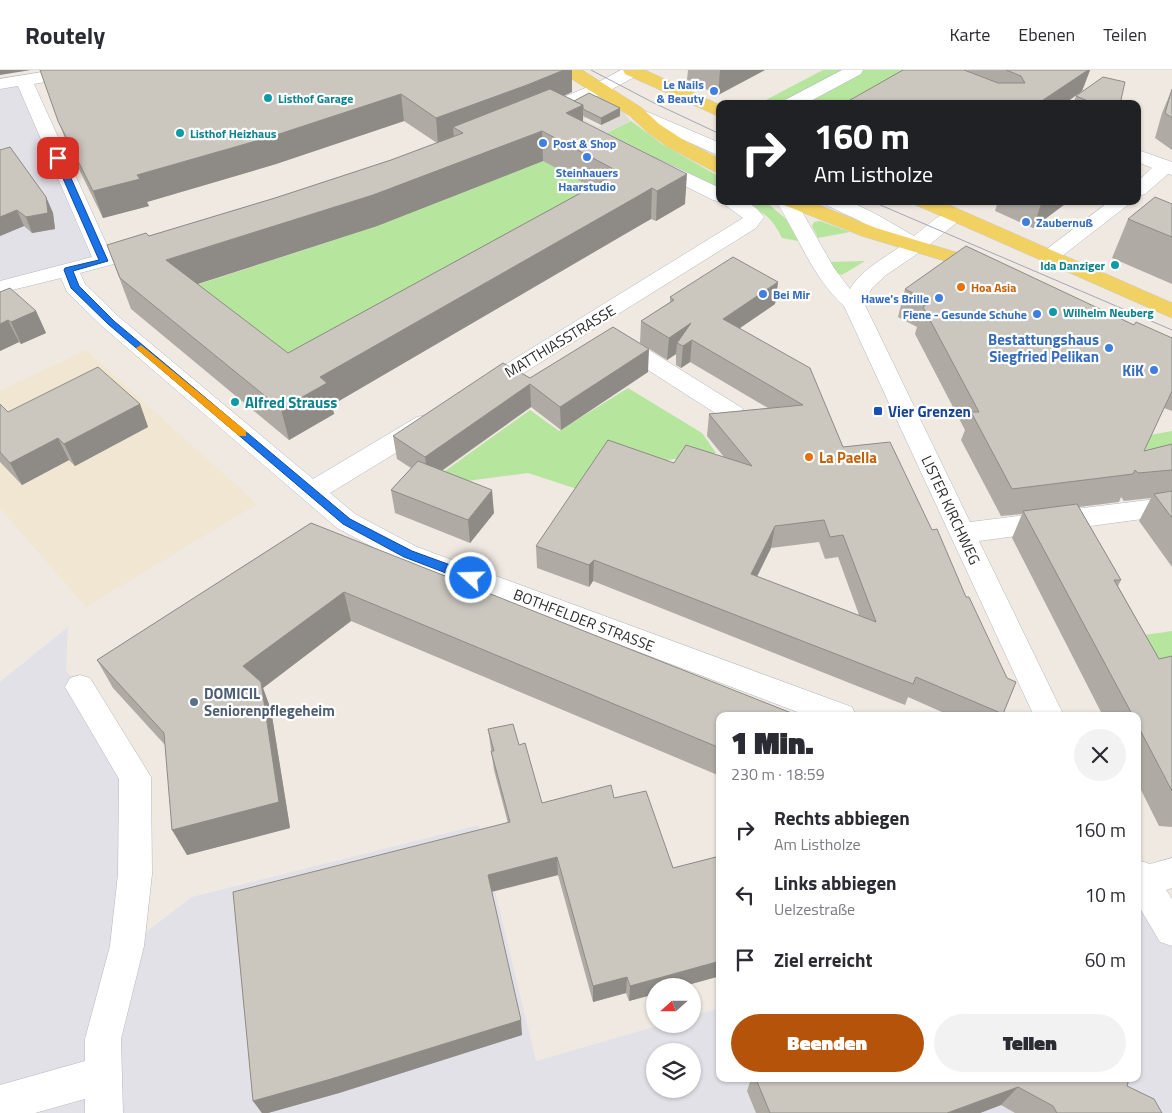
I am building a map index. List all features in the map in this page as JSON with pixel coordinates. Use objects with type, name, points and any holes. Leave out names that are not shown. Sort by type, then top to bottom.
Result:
[{"type":"main road","points":[[570,70],[636,112],[653,128],[668,138],[716,165]]},
{"type":"main road","points":[[632,70],[716,110]]},
{"type":"main road","points":[[801,205],[869,232],[966,260],[1009,276]]},
{"type":"main road","points":[[932,205],[1172,311]]},
{"type":"street","points":[[0,84],[85,70]]},
{"type":"street","points":[[523,120],[601,88],[632,70]]},
{"type":"street","points":[[799,100],[855,70]]},
{"type":"street","points":[[24,80],[104,261]]},
{"type":"street","points":[[550,109],[572,121]]},
{"type":"street","points":[[636,112],[716,148]]},
{"type":"street","points":[[634,153],[716,194]]},
{"type":"street","points":[[1141,157],[1168,168]]},
{"type":"street","points":[[1141,188],[1168,168]]},
{"type":"street","name":"MATTHIASSTRASSE","points":[[312,492],[749,224],[754,217],[747,210],[738,205]]},
{"type":"street","name":"LISTER KIRCHWEG","points":[[788,205],[807,236],[827,276],[840,293],[853,303],[1047,712]]},
{"type":"street","points":[[842,205],[867,217],[916,246]]},
{"type":"street","points":[[1050,256],[1118,205]]},
{"type":"street","points":[[853,303],[864,285],[880,271],[956,215]]},
{"type":"street","points":[[0,287],[166,244]]},
{"type":"street","name":"BOTHFELDER STRASSE","points":[[68,270],[74,286],[111,322],[346,521],[408,554],[831,712]]},
{"type":"street","points":[[589,323],[734,414]]},
{"type":"street","points":[[962,533],[1172,506]]},
{"type":"street","points":[[80,687],[135,777],[135,874],[127,946],[102,1039],[104,1113]]},
{"type":"street","points":[[1150,877],[1172,930]]},
{"type":"street","points":[[0,1104],[103,1075]]},
{"type":"shaded area","points":[[24,80],[104,261],[0,287],[0,84]]},
{"type":"shaded area","points":[[604,106],[621,110],[631,121],[607,133],[572,114],[588,107]],"holes":[[[605,108],[619,116],[598,127],[583,119]]]},
{"type":"shaded area","points":[[86,350],[257,504],[86,607],[0,508],[0,391]]},
{"type":"shaded area","points":[[68,627],[66,671],[80,687],[135,777],[128,946],[192,897],[479,825],[536,1061],[646,1029],[646,1033],[701,1033],[701,1014],[716,1009],[716,1082],[1141,1082],[1142,882],[1172,930],[1172,1113],[0,1113],[0,682]]},
{"type":"green space","points":[[823,70],[904,70],[849,100],[766,100]]},
{"type":"green space","points":[[631,121],[662,144],[716,175],[716,188],[607,133]]},
{"type":"green space","points":[[543,161],[619,202],[296,384],[178,291],[349,235]]},
{"type":"green space","points":[[749,205],[770,205],[786,219],[798,241],[782,238],[766,215]]},
{"type":"green space","points":[[819,221],[850,232],[818,238],[812,226],[814,222]]},
{"type":"green space","points":[[865,261],[842,275],[836,273],[829,262]]},
{"type":"green space","points":[[628,388],[702,433],[716,453],[627,466],[580,490],[528,473],[452,483],[438,476],[530,410],[559,431]]},
{"type":"green space","points":[[1172,431],[1172,465],[1128,439]]},
{"type":"green space","points":[[1172,631],[1172,729],[1117,639]]},
{"type":"building","points":[[40,70],[564,70],[436,118],[401,94],[270,137],[137,175],[140,179],[93,191],[58,121]]},
{"type":"building","points":[[903,70],[964,70],[998,83],[1025,83],[1021,76],[1006,70],[1088,70],[1043,100],[850,100]]},
{"type":"building","points":[[1103,77],[1125,82],[1121,100],[1086,100],[1076,96]]},
{"type":"building","points":[[550,89],[583,105],[566,113],[687,174],[657,191],[652,188],[320,377],[327,383],[281,409],[120,278],[107,245],[146,233],[149,236],[275,198],[391,160],[463,133],[453,127]],"holes":[[[542,131],[619,172],[288,353],[166,260],[373,195]]]},
{"type":"building","points":[[1172,89],[1172,118],[1165,113]]},
{"type":"building","points":[[589,93],[620,108],[601,118],[583,109],[583,105],[574,101]]},
{"type":"building","points":[[10,147],[46,197],[48,213],[26,217],[17,210],[0,217],[0,150]]},
{"type":"building","points":[[1155,197],[1172,204],[1172,237],[1128,219]]},
{"type":"building","points":[[966,246],[1134,325],[1136,322],[1172,338],[1172,391],[1144,451],[1172,444],[1172,470],[1138,473],[1135,470],[1133,474],[1012,489],[971,412],[979,412],[923,307],[930,302],[905,289]]},
{"type":"building","points":[[733,257],[778,282],[723,319],[810,368],[843,447],[890,442],[932,530],[937,529],[966,597],[969,597],[1007,678],[1016,682],[1004,712],[998,712],[916,677],[913,684],[594,560],[589,565],[536,546],[608,440],[674,463],[686,445],[752,466],[709,414],[803,405],[692,340],[683,346],[677,343],[691,323],[669,338],[641,321],[674,300],[670,297]],"holes":[[[824,520],[830,537],[843,535],[876,622],[751,574],[775,526]]]},
{"type":"building","points":[[10,288],[36,311],[11,322],[8,320],[0,324],[0,292]]},
{"type":"building","points":[[613,327],[649,349],[560,407],[530,384],[425,457],[393,436],[503,363],[530,378]]},
{"type":"building","points":[[98,367],[140,404],[64,444],[58,438],[10,463],[0,452],[0,404],[8,412]]},
{"type":"building","points":[[418,461],[492,490],[468,520],[391,490]]},
{"type":"building","points":[[1172,491],[1172,518],[1154,494]]},
{"type":"building","points":[[1077,504],[1121,580],[1114,580],[1159,659],[1172,656],[1172,791],[1141,732],[1141,712],[1131,712],[1023,511]]},
{"type":"building","points":[[311,523],[789,712],[716,712],[716,746],[344,592],[243,666],[261,682],[279,802],[172,830],[164,733],[97,660]]},
{"type":"building","points":[[513,724],[519,745],[525,743],[542,803],[611,785],[614,798],[646,791],[673,868],[716,857],[716,962],[659,978],[646,978],[646,982],[630,986],[627,977],[593,986],[557,857],[488,875],[521,1020],[331,1079],[253,1101],[233,892],[510,822],[491,751],[494,751],[488,729]]},
{"type":"building","points":[[757,1082],[1128,1082],[1127,1086],[1154,1099],[1162,1113],[1057,1113],[1053,1106],[1018,1087],[947,1113],[770,1113]]},
{"type":"tram line","points":[[591,70],[654,103],[716,132]]},
{"type":"tram line","points":[[880,205],[1172,330]]},
{"type":"slow traffic","points":[[141,348],[242,434]]},
{"type":"place","name":"Le Nails & Beauty","points":[[714,91]]},
{"type":"place","name":"Listhof Garage","points":[[268,98]]},
{"type":"place","name":"Listhof Heizhaus","points":[[180,133]]},
{"type":"place","name":"Post & Shop","points":[[543,143]]},
{"type":"place","name":"Steinhauers Haarstudio","points":[[587,157]]},
{"type":"place","name":"Zaubernuß","points":[[1026,222]]},
{"type":"place","name":"Ida Danziger","points":[[1115,265]]},
{"type":"place","name":"Hoa Asia","points":[[961,287]]},
{"type":"place","name":"Bei Mir","points":[[763,294]]},
{"type":"place","name":"Hawe's Brille","points":[[939,298]]},
{"type":"place","name":"Wilhelm Neuberg","points":[[1053,312]]},
{"type":"place","name":"Fiene - Gesunde Schuhe","points":[[1037,314]]},
{"type":"place","name":"Bestattungshaus Siegfried Pelikan","points":[[1109,348]]},
{"type":"place","name":"KiK","points":[[1154,370]]},
{"type":"place","name":"Alfred Strauss","points":[[235,402]]},
{"type":"place","name":"Vier Grenzen","points":[[878,411]]},
{"type":"place","name":"La Paella","points":[[809,457]]},
{"type":"place","name":"DOMICIL Seniorenpflegeheim","points":[[194,702]]},
{"type":"route","points":[[58,158],[104,261],[68,270],[74,286],[111,322],[346,521],[408,554],[471,578]]}]
